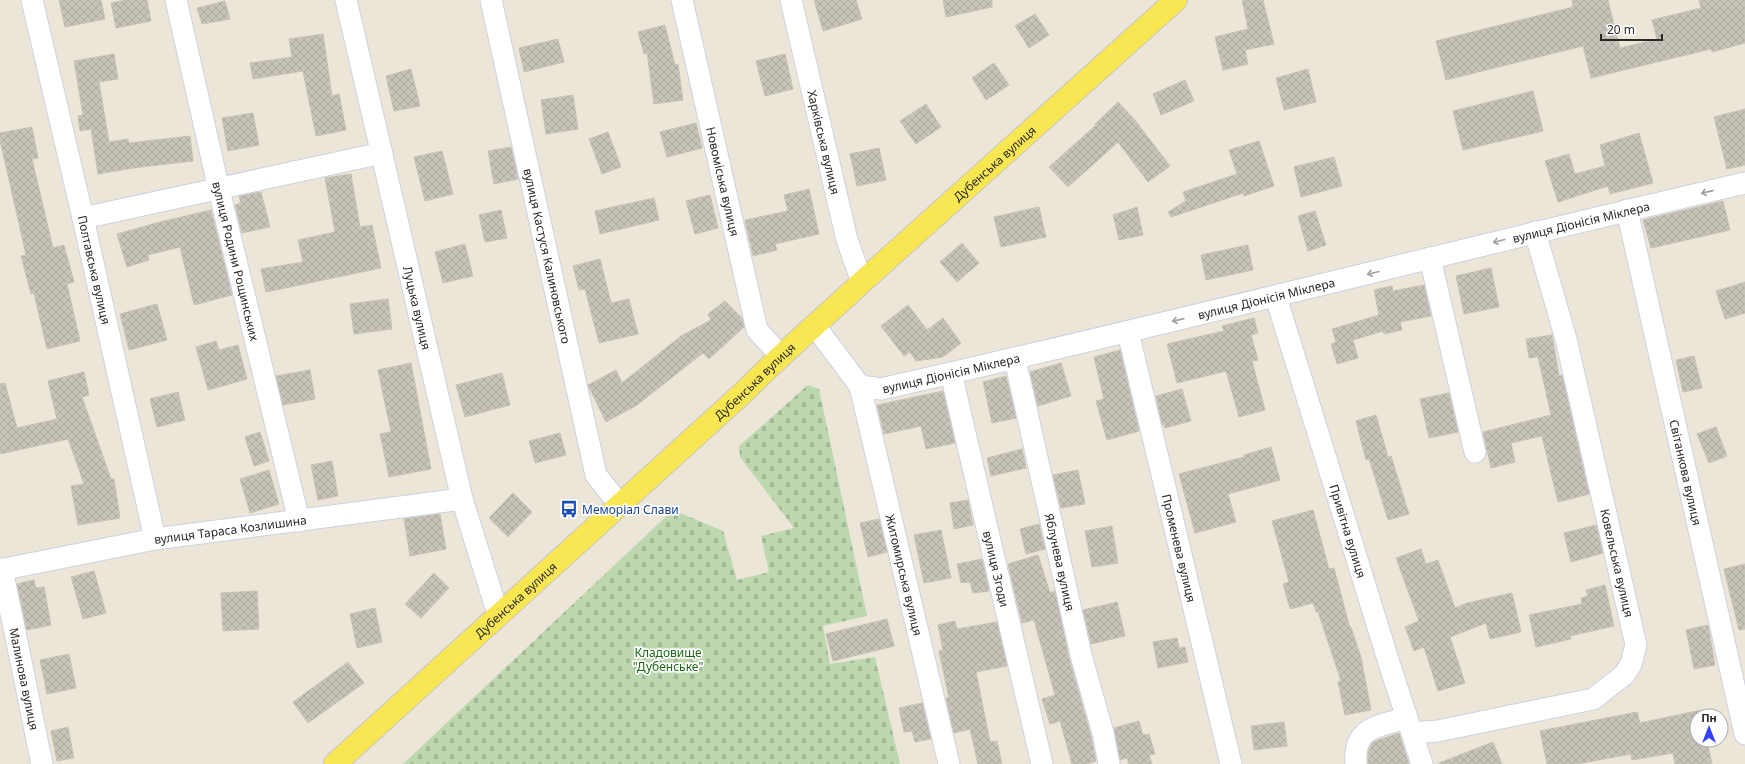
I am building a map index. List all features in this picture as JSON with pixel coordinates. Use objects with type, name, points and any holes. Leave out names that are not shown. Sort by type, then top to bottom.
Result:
[{"type":"main road","name":"Дубенська вулиця","points":[[335,764],[498,614],[746,390],[780,355],[815,326],[1176,0]]},
{"type":"street","name":"Полтавська вулиця","points":[[32,0],[83,218],[155,539]]},
{"type":"street","name":"вулиця Родини Рощинських","points":[[176,0],[299,521]]},
{"type":"street","name":"Луцька вулиця","points":[[346,0],[462,500],[498,614]]},
{"type":"street","name":"вулиця Кастуся Калиновського","points":[[491,0],[596,475],[619,504]]},
{"type":"street","name":"Новоміська вулиця","points":[[682,0],[757,330],[780,355]]},
{"type":"street","name":"Харківська вулиця","points":[[791,0],[847,240],[862,282]]},
{"type":"street","points":[[83,218],[220,190],[382,153]]},
{"type":"street","name":"вулиця Діонісія Міклера","points":[[860,386],[881,389],[951,374],[1276,297],[1535,232],[1745,183]]},
{"type":"street","name":"Світанкова вулиця","points":[[1627,210],[1745,734]]},
{"type":"street","name":"Ковельська вулиця","points":[[1356,764],[1357,745],[1364,733],[1388,723],[1410,725],[1438,731],[1593,699],[1624,675],[1631,664],[1636,645],[1566,339],[1535,232]]},
{"type":"street","points":[[1430,258],[1475,452]]},
{"type":"street","name":"Привітна вулиця","points":[[1276,297],[1422,764]]},
{"type":"street","points":[[815,326],[860,386]]},
{"type":"street","name":"Променева вулиця","points":[[1128,332],[1231,764]]},
{"type":"street","name":"Яблунева вулиця","points":[[1015,359],[1081,655],[1103,733],[1109,764]]},
{"type":"street","name":"вулиця Згоди","points":[[951,374],[1042,764]]},
{"type":"street","name":"Житомирська вулиця","points":[[860,386],[949,764]]},
{"type":"street","name":"вулиця Тараса Козлишина","points":[[1,570],[155,539],[462,500]]},
{"type":"street","name":"Малинова вулиця","points":[[1,570],[42,764]]},
{"type":"green space","name":"Кладовище \"Дубенське\"","points":[[808,385],[819,389],[867,616],[823,626],[830,664],[875,657],[900,764],[403,764],[673,510],[723,531],[737,580],[769,572],[761,536],[794,528],[740,457],[739,446]]},
{"type":"building","points":[[59,0],[101,0],[105,19],[65,27]]},
{"type":"building","points":[[126,0],[147,0],[151,21],[116,28],[111,3]]},
{"type":"building","points":[[814,0],[856,0],[862,19],[823,31]]},
{"type":"building","points":[[943,0],[992,0],[992,7],[946,17]]},
{"type":"building","points":[[1242,0],[1263,0],[1274,44],[1245,50],[1248,64],[1223,70],[1215,37],[1248,29]]},
{"type":"building","points":[[1572,0],[1608,0],[1620,48],[1657,39],[1652,20],[1701,8],[1699,0],[1745,0],[1745,43],[1712,52],[1711,49],[1591,78],[1583,46],[1446,80],[1436,41],[1573,7]]},
{"type":"building","points":[[225,1],[230,19],[202,24],[197,8]]},
{"type":"building","points":[[1035,14],[1049,35],[1029,48],[1015,26]]},
{"type":"building","points":[[665,25],[675,65],[678,64],[683,100],[654,104],[647,53],[644,54],[638,32]]},
{"type":"building","points":[[323,34],[332,96],[339,94],[346,130],[316,136],[303,71],[253,79],[250,63],[292,57],[289,39]]},
{"type":"building","points":[[558,39],[564,62],[524,72],[519,48]]},
{"type":"building","points":[[114,54],[118,79],[99,82],[109,142],[128,139],[129,143],[190,136],[193,161],[98,174],[91,129],[80,131],[78,116],[83,115],[74,61]]},
{"type":"building","points":[[785,54],[793,89],[765,96],[756,61]]},
{"type":"building","points":[[994,63],[1009,85],[986,100],[972,78]]},
{"type":"building","points":[[411,69],[420,106],[394,111],[386,76]]},
{"type":"building","points":[[1308,69],[1316,102],[1284,110],[1276,78]]},
{"type":"building","points":[[1185,80],[1194,101],[1161,115],[1153,94]]},
{"type":"building","points":[[1533,91],[1543,131],[1463,150],[1453,111]]},
{"type":"building","points":[[573,95],[578,129],[546,134],[541,100]]},
{"type":"building","points":[[1118,102],[1134,119],[1170,166],[1148,182],[1118,142],[1068,187],[1049,167],[1096,125],[1095,124]]},
{"type":"building","points":[[926,104],[941,127],[916,144],[900,121]]},
{"type":"building","points":[[1745,109],[1745,165],[1727,169],[1714,117]]},
{"type":"building","points":[[253,113],[259,145],[228,151],[222,118]]},
{"type":"building","points":[[696,123],[702,148],[667,157],[660,132]]},
{"type":"building","points":[[32,127],[38,158],[32,159],[53,248],[64,245],[74,282],[67,284],[80,341],[47,349],[34,293],[31,294],[21,256],[26,255],[0,140],[0,133]]},
{"type":"building","points":[[608,132],[621,167],[602,174],[589,139]]},
{"type":"building","points":[[1639,133],[1653,183],[1610,194],[1608,186],[1558,202],[1545,161],[1569,154],[1575,174],[1605,166],[1600,145]]},
{"type":"building","points":[[1259,141],[1274,186],[1244,196],[1243,193],[1171,217],[1168,212],[1186,201],[1183,192],[1237,174],[1229,150]]},
{"type":"building","points":[[511,147],[518,179],[494,184],[488,151]]},
{"type":"building","points":[[879,148],[886,180],[857,186],[850,154]]},
{"type":"building","points":[[442,151],[453,194],[425,201],[414,157]]},
{"type":"building","points":[[1334,157],[1342,186],[1301,197],[1294,167]]},
{"type":"building","points":[[351,174],[360,227],[372,225],[381,268],[266,292],[261,269],[303,262],[298,240],[335,232],[325,178]]},
{"type":"building","points":[[809,189],[819,234],[775,244],[777,250],[753,256],[745,220],[788,211],[784,195]]},
{"type":"building","points":[[261,192],[270,227],[242,233],[235,205],[241,203],[239,196]]},
{"type":"building","points":[[710,195],[718,228],[695,234],[686,201]]},
{"type":"building","points":[[654,198],[659,220],[600,234],[595,211]]},
{"type":"building","points":[[1723,201],[1730,230],[1651,248],[1643,220]]},
{"type":"building","points":[[1039,207],[1046,237],[1001,247],[994,217]]},
{"type":"building","points":[[1137,207],[1143,235],[1119,240],[1113,215]]},
{"type":"building","points":[[211,210],[232,295],[194,305],[180,247],[148,255],[149,260],[127,267],[117,234]]},
{"type":"building","points":[[501,210],[507,238],[485,242],[479,215]]},
{"type":"building","points":[[1315,211],[1326,245],[1308,251],[1298,216]]},
{"type":"building","points":[[962,243],[979,263],[957,282],[940,262]]},
{"type":"building","points":[[465,244],[473,276],[443,283],[435,252]]},
{"type":"building","points":[[1248,245],[1253,270],[1206,280],[1201,255]]},
{"type":"building","points":[[600,259],[611,303],[629,299],[638,334],[599,343],[585,289],[579,290],[573,266]]},
{"type":"building","points":[[1491,268],[1499,307],[1464,314],[1456,276]]},
{"type":"building","points":[[1745,282],[1745,313],[1725,319],[1716,291]]},
{"type":"building","points":[[1424,285],[1431,316],[1400,322],[1402,330],[1384,334],[1383,331],[1353,340],[1358,358],[1337,364],[1331,344],[1336,342],[1332,329],[1379,315],[1374,290],[1392,286],[1393,291]]},
{"type":"building","points":[[388,299],[392,329],[354,334],[350,304]]},
{"type":"building","points":[[725,301],[742,318],[744,327],[709,359],[703,353],[637,405],[606,422],[588,385],[616,370],[622,383],[681,336],[711,320],[708,314]]},
{"type":"building","points":[[157,304],[167,340],[129,350],[120,314]]},
{"type":"building","points":[[908,305],[927,330],[943,318],[961,343],[943,357],[916,361],[910,352],[904,356],[881,326]]},
{"type":"building","points":[[1254,318],[1258,333],[1251,335],[1258,360],[1252,361],[1265,410],[1239,417],[1226,371],[1177,383],[1167,344],[1224,331],[1222,326]]},
{"type":"building","points":[[1552,335],[1559,376],[1562,375],[1589,494],[1558,502],[1542,436],[1511,443],[1515,462],[1491,468],[1483,432],[1551,415],[1538,357],[1529,358],[1526,339]]},
{"type":"building","points":[[216,341],[219,350],[238,345],[247,379],[208,390],[196,347]]},
{"type":"building","points":[[1120,350],[1139,431],[1107,440],[1096,401],[1104,399],[1094,357]]},
{"type":"building","points":[[1694,356],[1702,388],[1683,392],[1676,360]]},
{"type":"building","points":[[411,363],[431,469],[389,477],[380,434],[391,432],[378,370]]},
{"type":"building","points":[[1061,363],[1071,396],[1038,406],[1030,372]]},
{"type":"building","points":[[310,370],[315,399],[283,405],[276,376]]},
{"type":"building","points":[[84,372],[89,395],[82,397],[111,479],[114,479],[120,518],[78,525],[71,486],[84,484],[68,439],[0,454],[0,384],[5,383],[17,428],[57,419],[48,381]]},
{"type":"building","points":[[502,373],[510,405],[465,417],[456,385]]},
{"type":"building","points":[[1006,376],[1016,418],[992,423],[983,382]]},
{"type":"building","points":[[1182,389],[1191,421],[1165,428],[1164,424],[1162,425],[1156,396]]},
{"type":"building","points":[[943,391],[955,443],[926,449],[921,426],[884,434],[877,405]]},
{"type":"building","points":[[178,392],[185,420],[157,427],[150,399]]},
{"type":"building","points":[[1449,393],[1458,432],[1429,438],[1420,399]]},
{"type":"building","points":[[1376,415],[1388,457],[1391,456],[1409,514],[1388,520],[1369,459],[1366,460],[1356,421]]},
{"type":"building","points":[[1716,427],[1727,456],[1709,463],[1697,434]]},
{"type":"building","points":[[260,432],[269,461],[254,466],[245,437]]},
{"type":"building","points":[[560,433],[566,455],[535,463],[529,441]]},
{"type":"building","points":[[1271,447],[1280,480],[1228,494],[1236,522],[1195,533],[1179,474],[1244,457],[1244,455]]},
{"type":"building","points":[[1022,449],[1026,468],[991,476],[987,458]]},
{"type":"building","points":[[332,461],[338,496],[318,500],[311,465]]},
{"type":"building","points":[[269,470],[279,504],[250,513],[240,479]]},
{"type":"building","points":[[1078,470],[1085,504],[1061,508],[1053,475]]},
{"type":"building","points":[[513,493],[532,512],[508,537],[489,518]]},
{"type":"building","points":[[968,500],[973,525],[954,529],[950,503]]},
{"type":"building","points":[[1313,510],[1329,569],[1334,568],[1350,628],[1351,627],[1361,657],[1371,710],[1345,715],[1338,682],[1341,681],[1318,612],[1316,612],[1313,603],[1290,609],[1283,584],[1289,582],[1272,521]]},
{"type":"building","points":[[440,514],[446,549],[410,556],[404,519]]},
{"type":"building","points":[[879,519],[887,552],[868,557],[860,523]]},
{"type":"building","points":[[1039,524],[1045,549],[1026,554],[1020,529]]},
{"type":"building","points":[[1596,525],[1603,553],[1571,562],[1564,533]]},
{"type":"building","points":[[1112,526],[1118,563],[1092,567],[1085,531]]},
{"type":"building","points":[[941,530],[951,578],[924,583],[914,535]]},
{"type":"building","points":[[1421,549],[1426,564],[1438,560],[1455,608],[1467,603],[1512,593],[1521,632],[1490,639],[1486,623],[1450,637],[1465,683],[1438,691],[1424,647],[1414,651],[1405,627],[1419,621],[1396,558]]},
{"type":"building","points":[[1038,555],[1050,593],[1055,591],[1069,658],[1091,736],[1096,761],[1087,764],[1072,764],[1060,721],[1050,724],[1042,699],[1055,695],[1034,620],[1022,623],[1008,564]]},
{"type":"building","points":[[982,559],[989,591],[973,593],[970,582],[961,583],[957,564]]},
{"type":"building","points":[[1745,564],[1745,629],[1739,630],[1724,569]]},
{"type":"building","points":[[94,571],[106,613],[83,619],[71,577]]},
{"type":"building","points":[[434,573],[449,588],[421,618],[405,604]]},
{"type":"building","points":[[34,580],[36,588],[44,587],[51,625],[27,630],[17,584]]},
{"type":"building","points":[[1605,585],[1614,626],[1570,636],[1571,639],[1536,647],[1529,615],[1582,604],[1581,598],[1588,596],[1586,590]]},
{"type":"building","points":[[257,591],[259,629],[223,631],[221,593]]},
{"type":"building","points":[[1117,602],[1125,636],[1091,644],[1083,610]]},
{"type":"building","points":[[375,608],[382,642],[357,648],[350,614]]},
{"type":"building","points":[[887,619],[894,646],[833,661],[826,634]]},
{"type":"building","points":[[955,621],[957,629],[997,622],[1007,666],[976,672],[990,742],[997,741],[1002,764],[978,764],[970,729],[954,733],[946,698],[949,698],[939,651],[943,650],[938,625]]},
{"type":"building","points":[[1708,625],[1715,665],[1694,669],[1686,630]]},
{"type":"building","points":[[1177,638],[1179,648],[1185,647],[1188,662],[1158,668],[1153,642]]},
{"type":"building","points":[[69,654],[76,688],[47,694],[40,660]]},
{"type":"building","points":[[348,662],[364,683],[308,723],[293,702]]},
{"type":"building","points":[[922,703],[931,739],[915,742],[912,731],[904,732],[899,708]]},
{"type":"building","points":[[1637,712],[1640,723],[1689,713],[1689,748],[1709,748],[1712,764],[1675,764],[1673,753],[1632,760],[1631,754],[1577,764],[1547,764],[1540,731]]},
{"type":"building","points":[[1139,721],[1143,735],[1149,734],[1155,754],[1149,755],[1152,764],[1129,764],[1127,758],[1120,760],[1114,728]]},
{"type":"building","points":[[1284,722],[1287,746],[1254,750],[1251,726]]},
{"type":"building","points":[[68,727],[74,758],[57,761],[51,731]]},
{"type":"building","points":[[1399,733],[1409,764],[1368,764],[1368,753],[1372,743]]},
{"type":"building","points":[[1493,742],[1502,764],[1439,764],[1439,763]]},
{"type":"place","name":"Меморіал Слави","points":[[569,509]]}]
